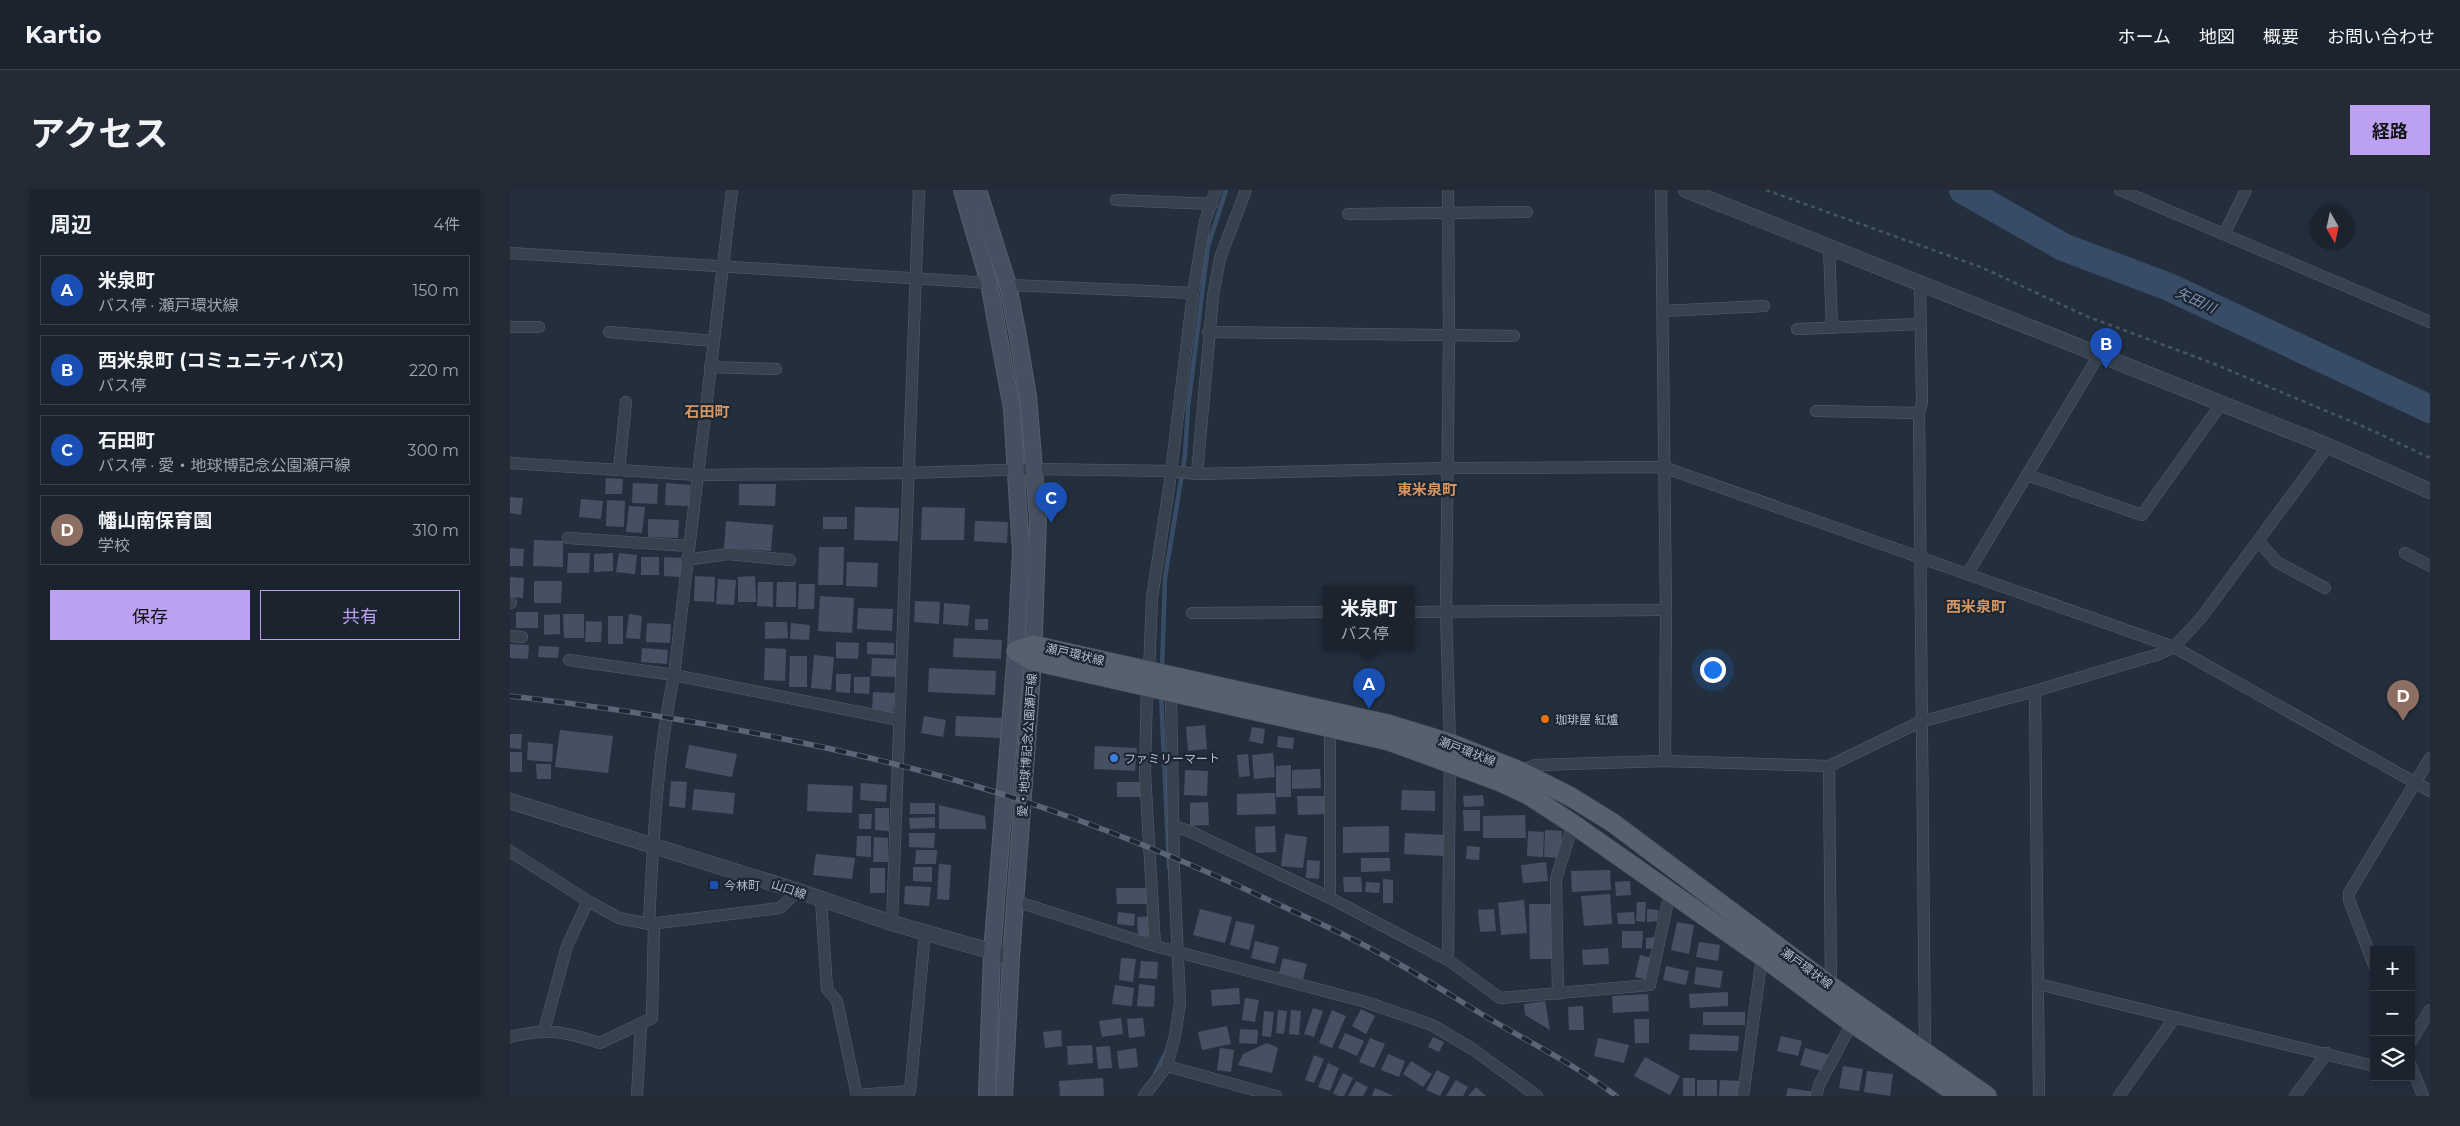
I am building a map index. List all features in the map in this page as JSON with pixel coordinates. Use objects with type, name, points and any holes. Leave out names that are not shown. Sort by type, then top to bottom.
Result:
[{"type":"main road","name":"愛・地球博記念公園瀬戸線","points":[[962,190],[988,284],[1012,409],[1027,653],[992,953],[987,1096]]},
{"type":"main road","name":"愛・地球博記念公園瀬戸線","points":[[978,190],[1008,285],[1028,396],[1038,518],[1027,653],[1004,1096]]},
{"type":"main road","name":"瀬戸環状線","points":[[1027,653],[1388,724],[1450,743],[1520,771],[1571,797],[1613,823],[1831,986],[1987,1096]]},
{"type":"main road","name":"瀬戸環状線","points":[[1148,678],[1171,694],[1389,741],[1449,762],[1530,796],[1670,892],[1852,1023],[1960,1096]]},
{"type":"street","points":[[510,1037],[537,1031],[564,1032],[600,1043],[641,1025],[652,1018],[652,846],[664,726],[674,674],[686,560],[732,190]]},
{"type":"street","points":[[892,924],[907,473],[919,190]]},
{"type":"street","points":[[1155,946],[1145,774],[1152,598],[1171,471],[1193,293],[1205,221],[1216,190]]},
{"type":"street","points":[[1197,474],[1208,332],[1220,258],[1246,190]]},
{"type":"street","points":[[1448,190],[1449,336],[1446,612],[1450,743],[1448,960]]},
{"type":"street","points":[[1661,190],[1666,610],[1665,761]]},
{"type":"street","points":[[1686,190],[1829,245],[2328,446],[2430,491]]},
{"type":"street","points":[[2120,190],[2430,322]]},
{"type":"street","points":[[2224,234],[2246,190]]},
{"type":"street","points":[[1116,200],[1212,204]]},
{"type":"street","points":[[1348,214],[1527,212]]},
{"type":"street","points":[[1829,245],[1832,328]]},
{"type":"street","points":[[510,253],[722,265],[988,284]]},
{"type":"street","points":[[1920,283],[1922,403],[1918,413],[1921,557],[1920,722],[1925,1053]]},
{"type":"street","points":[[1008,285],[1193,293]]},
{"type":"street","points":[[1663,311],[1764,306]]},
{"type":"street","points":[[1797,330],[1920,324]]},
{"type":"street","points":[[510,327],[539,327]]},
{"type":"street","points":[[609,332],[713,341]]},
{"type":"street","points":[[1208,332],[1514,336]]},
{"type":"street","points":[[1968,573],[2099,355]]},
{"type":"street","points":[[710,367],[776,369]]},
{"type":"street","points":[[619,470],[626,402]]},
{"type":"street","points":[[2027,475],[2142,515],[2221,404]]},
{"type":"street","points":[[1816,411],[1918,413]]},
{"type":"street","points":[[1520,771],[1535,765],[1665,761],[1829,766],[1920,722],[2036,691],[2158,654],[2174,647],[2201,618],[2328,446]]},
{"type":"street","points":[[510,463],[698,475],[907,473],[1034,469],[1171,471],[1197,474],[1447,468],[1663,466],[2174,647],[2430,791]]},
{"type":"street","points":[[568,538],[688,546]]},
{"type":"street","points":[[2258,541],[2277,562],[2325,588]]},
{"type":"street","points":[[2405,553],[2430,566]]},
{"type":"street","points":[[686,560],[728,554],[790,560]]},
{"type":"street","points":[[1415,612],[1666,610]]},
{"type":"street","points":[[1192,613],[1323,612]]},
{"type":"street","points":[[510,636],[522,637]]},
{"type":"street","points":[[569,660],[674,674],[899,720]]},
{"type":"street","points":[[2036,691],[2039,1096]]},
{"type":"street","points":[[1144,1096],[1166,1066],[1175,1036],[1180,1003],[1173,826],[1171,694]]},
{"type":"street","points":[[1330,728],[1330,898]]},
{"type":"street","points":[[2370,955],[2349,900],[2349,894],[2430,758]]},
{"type":"street","points":[[1829,766],[1831,986]]},
{"type":"street","name":"山口線","points":[[510,801],[798,891],[892,924],[1011,957]]},
{"type":"street","points":[[1558,994],[1556,879],[1573,824]]},
{"type":"street","points":[[1173,826],[1189,831],[1330,898],[1448,960],[1500,998],[1650,985],[1670,892]]},
{"type":"street","points":[[510,851],[588,901],[619,918],[651,924],[780,908],[798,891]]},
{"type":"street","points":[[820,900],[827,989],[838,1001],[857,1096],[910,1091],[925,933]]},
{"type":"street","points":[[544,1031],[567,946],[588,901]]},
{"type":"street","points":[[1015,901],[1155,946],[1366,1002],[1432,1025],[1474,1050],[1537,1096]]},
{"type":"street","points":[[1743,1096],[1762,957]]},
{"type":"street","points":[[2038,984],[2370,1065]]},
{"type":"street","points":[[2414,1036],[2430,1010]]},
{"type":"street","points":[[2120,1096],[2175,1017]]},
{"type":"street","points":[[1816,1096],[1819,1085],[1852,1023]]},
{"type":"street","points":[[637,1096],[641,1025]]},
{"type":"street","points":[[2295,1096],[2327,1053]]},
{"type":"street","points":[[1166,1066],[1276,1096]]},
{"type":"street","points":[[2415,1079],[2423,1096]]},
{"type":"path","points":[[1766,190],[1983,268],[2086,316],[2212,363],[2369,429],[2430,458]]},
{"type":"building","points":[[606,478],[623,479],[622,494],[605,494]]},
{"type":"building","points":[[633,483],[658,484],[657,504],[632,503]]},
{"type":"building","points":[[666,483],[690,485],[689,506],[665,505]]},
{"type":"building","points":[[739,484],[776,484],[775,506],[739,505]]},
{"type":"building","points":[[510,497],[523,498],[521,515],[510,513]]},
{"type":"building","points":[[581,499],[603,501],[601,519],[579,517]]},
{"type":"building","points":[[607,500],[625,501],[624,527],[606,526]]},
{"type":"building","points":[[629,506],[645,507],[642,533],[626,532]]},
{"type":"building","points":[[855,507],[899,508],[898,541],[854,540]]},
{"type":"building","points":[[922,507],[965,508],[964,540],[921,540]]},
{"type":"building","points":[[823,517],[847,517],[847,529],[823,529]]},
{"type":"building","points":[[648,519],[679,520],[678,538],[648,537]]},
{"type":"building","points":[[726,521],[773,525],[771,551],[724,548]]},
{"type":"building","points":[[975,521],[1008,522],[1007,543],[974,541]]},
{"type":"building","points":[[534,540],[563,541],[563,567],[533,566]]},
{"type":"building","points":[[819,547],[844,547],[843,585],[818,585]]},
{"type":"building","points":[[510,548],[524,549],[523,566],[510,566]]},
{"type":"building","points":[[568,553],[590,553],[589,573],[567,573]]},
{"type":"building","points":[[613,553],[613,571],[594,572],[594,554]]},
{"type":"building","points":[[619,553],[637,555],[635,574],[616,572]]},
{"type":"building","points":[[641,557],[659,557],[659,575],[641,575]]},
{"type":"building","points":[[664,557],[682,558],[681,577],[664,576]]},
{"type":"building","points":[[847,562],[878,563],[877,587],[846,586]]},
{"type":"building","points":[[695,576],[715,577],[714,602],[694,601]]},
{"type":"building","points":[[755,576],[756,602],[738,602],[738,577]]},
{"type":"building","points":[[510,577],[524,578],[523,598],[510,597]]},
{"type":"building","points":[[718,579],[736,580],[734,605],[716,604]]},
{"type":"building","points":[[534,581],[562,581],[561,603],[534,603]]},
{"type":"building","points":[[758,582],[773,582],[773,607],[757,606]]},
{"type":"building","points":[[777,582],[796,582],[796,607],[776,607]]},
{"type":"building","points":[[799,584],[815,584],[814,609],[798,609]]},
{"type":"building","points":[[820,596],[854,598],[852,633],[818,631]]},
{"type":"building","points":[[915,601],[940,602],[939,624],[914,622]]},
{"type":"building","points":[[944,603],[970,605],[968,626],[943,624]]},
{"type":"building","points":[[858,608],[893,609],[892,631],[857,629]]},
{"type":"building","points":[[516,612],[538,612],[538,628],[516,628]]},
{"type":"building","points":[[560,614],[560,634],[544,635],[544,615]]},
{"type":"building","points":[[563,614],[584,614],[584,638],[564,638]]},
{"type":"building","points":[[629,614],[642,616],[640,639],[626,638]]},
{"type":"building","points":[[608,616],[623,616],[623,644],[608,644]]},
{"type":"building","points":[[975,619],[988,619],[988,630],[975,630]]},
{"type":"building","points":[[586,621],[602,622],[601,642],[585,642]]},
{"type":"building","points":[[765,622],[787,622],[788,638],[765,639]]},
{"type":"building","points":[[647,623],[671,624],[670,643],[646,642]]},
{"type":"building","points":[[791,623],[810,625],[809,640],[790,639]]},
{"type":"building","points":[[954,638],[1002,640],[1001,659],[953,657]]},
{"type":"building","points":[[836,642],[859,643],[858,659],[836,658]]},
{"type":"building","points":[[867,642],[894,643],[894,655],[867,654]]},
{"type":"building","points":[[510,644],[529,645],[528,659],[510,658]]},
{"type":"building","points":[[539,646],[559,647],[558,658],[538,657]]},
{"type":"building","points":[[642,648],[668,650],[667,664],[641,662]]},
{"type":"building","points":[[765,648],[786,649],[785,681],[764,680]]},
{"type":"building","points":[[814,655],[834,657],[831,690],[811,688]]},
{"type":"building","points":[[790,656],[807,656],[807,687],[789,687]]},
{"type":"building","points":[[872,658],[897,659],[896,677],[871,676]]},
{"type":"building","points":[[929,668],[996,671],[995,695],[928,692]]},
{"type":"building","points":[[836,674],[851,674],[850,693],[836,692]]},
{"type":"building","points":[[854,677],[870,677],[869,694],[854,693]]},
{"type":"building","points":[[873,692],[895,693],[893,713],[872,711]]},
{"type":"building","points":[[924,716],[946,720],[943,737],[921,733]]},
{"type":"building","points":[[956,716],[1002,718],[1001,738],[955,736]]},
{"type":"building","points":[[1205,725],[1207,749],[1188,751],[1186,727]]},
{"type":"building","points":[[1252,727],[1265,729],[1263,744],[1249,741]]},
{"type":"building","points":[[560,730],[613,736],[608,773],[555,767]]},
{"type":"building","points":[[510,734],[522,734],[521,749],[510,748]]},
{"type":"building","points":[[1278,736],[1294,738],[1293,749],[1277,747]]},
{"type":"building","points":[[528,742],[553,744],[552,762],[527,760]]},
{"type":"building","points":[[689,745],[737,754],[732,777],[685,768]]},
{"type":"building","points":[[1095,746],[1137,748],[1135,771],[1094,769]]},
{"type":"building","points":[[510,752],[522,752],[522,772],[510,772]]},
{"type":"building","points":[[1273,753],[1275,777],[1254,779],[1252,755]]},
{"type":"building","points":[[1248,754],[1250,776],[1239,777],[1237,755]]},
{"type":"building","points":[[536,764],[551,764],[551,779],[537,779]]},
{"type":"building","points":[[1291,765],[1291,797],[1276,797],[1276,766]]},
{"type":"building","points":[[1320,769],[1321,788],[1292,789],[1292,770]]},
{"type":"building","points":[[1185,770],[1208,771],[1207,796],[1184,795]]},
{"type":"building","points":[[671,781],[687,782],[685,808],[669,806]]},
{"type":"building","points":[[1117,782],[1142,782],[1142,797],[1117,797]]},
{"type":"building","points":[[861,783],[887,785],[886,802],[860,800]]},
{"type":"building","points":[[808,784],[853,786],[852,813],[807,811]]},
{"type":"building","points":[[694,789],[735,793],[733,814],[692,810]]},
{"type":"building","points":[[1402,790],[1435,791],[1435,811],[1401,810]]},
{"type":"building","points":[[1275,793],[1276,814],[1237,815],[1237,794]]},
{"type":"building","points":[[1483,795],[1484,806],[1464,807],[1463,796]]},
{"type":"building","points":[[1297,796],[1324,796],[1324,814],[1298,815]]},
{"type":"building","points":[[1208,802],[1209,825],[1190,826],[1190,803]]},
{"type":"building","points":[[910,803],[935,803],[935,814],[910,814]]},
{"type":"building","points":[[939,805],[985,816],[986,829],[939,829]]},
{"type":"building","points":[[875,808],[889,808],[889,831],[875,830]]},
{"type":"building","points":[[1463,810],[1480,810],[1480,831],[1464,831]]},
{"type":"building","points":[[859,814],[872,814],[871,829],[859,829]]},
{"type":"building","points":[[1525,815],[1526,838],[1483,838],[1483,816]]},
{"type":"building","points":[[935,817],[935,828],[910,829],[909,818]]},
{"type":"building","points":[[1275,826],[1276,852],[1256,853],[1255,827]]},
{"type":"building","points":[[1389,826],[1389,852],[1343,853],[1343,827]]},
{"type":"building","points":[[1545,830],[1562,831],[1561,858],[1544,857]]},
{"type":"building","points":[[1528,831],[1544,832],[1543,857],[1527,856]]},
{"type":"building","points":[[909,833],[935,833],[934,848],[909,847]]},
{"type":"building","points":[[1405,833],[1446,835],[1444,856],[1404,854]]},
{"type":"building","points":[[1285,834],[1307,837],[1303,868],[1281,866]]},
{"type":"building","points":[[857,836],[871,836],[871,857],[856,856]]},
{"type":"building","points":[[874,837],[888,838],[888,862],[873,862]]},
{"type":"building","points":[[1467,846],[1480,847],[1479,860],[1466,859]]},
{"type":"building","points":[[916,850],[937,850],[936,864],[915,864]]},
{"type":"building","points":[[816,854],[855,858],[852,879],[813,875]]},
{"type":"building","points":[[1361,858],[1390,858],[1390,871],[1361,872]]},
{"type":"building","points":[[1307,860],[1320,861],[1319,879],[1306,878]]},
{"type":"building","points":[[1546,862],[1548,881],[1523,883],[1521,865]]},
{"type":"building","points":[[939,864],[951,865],[949,900],[937,899]]},
{"type":"building","points":[[913,867],[932,867],[932,882],[913,881]]},
{"type":"building","points":[[870,868],[885,868],[885,893],[870,893]]},
{"type":"building","points":[[1610,870],[1611,890],[1572,892],[1571,871]]},
{"type":"building","points":[[1343,877],[1361,877],[1362,892],[1344,892]]},
{"type":"building","points":[[1383,879],[1393,880],[1393,903],[1383,903]]},
{"type":"building","points":[[1630,881],[1631,895],[1616,896],[1615,882]]},
{"type":"building","points":[[1366,882],[1380,883],[1379,893],[1365,892]]},
{"type":"building","points":[[905,886],[931,887],[929,906],[904,904]]},
{"type":"building","points":[[1116,888],[1148,888],[1148,904],[1117,904]]},
{"type":"building","points":[[1610,894],[1612,924],[1584,926],[1581,896]]},
{"type":"building","points":[[1524,900],[1527,933],[1501,935],[1498,903]]},
{"type":"building","points":[[1637,902],[1646,902],[1645,922],[1636,921]]},
{"type":"building","points":[[1529,904],[1552,904],[1553,959],[1530,959]]},
{"type":"building","points":[[1200,909],[1232,917],[1225,943],[1193,935]]},
{"type":"building","points":[[1494,909],[1496,931],[1480,932],[1478,910]]},
{"type":"building","points":[[1647,909],[1659,910],[1657,921],[1647,922]]},
{"type":"building","points":[[1118,912],[1135,914],[1134,926],[1117,924]]},
{"type":"building","points":[[1634,912],[1635,924],[1618,924],[1617,913]]},
{"type":"building","points":[[1151,916],[1152,936],[1138,937],[1137,917]]},
{"type":"building","points":[[1236,921],[1255,925],[1249,950],[1230,945]]},
{"type":"building","points":[[1677,922],[1694,925],[1689,954],[1671,950]]},
{"type":"building","points":[[1622,931],[1643,931],[1642,948],[1622,948]]},
{"type":"building","points":[[1657,937],[1658,948],[1646,949],[1646,938]]},
{"type":"building","points":[[1255,941],[1279,947],[1275,964],[1251,958]]},
{"type":"building","points":[[1699,942],[1720,945],[1718,961],[1696,957]]},
{"type":"building","points":[[1608,948],[1609,964],[1583,965],[1582,950]]},
{"type":"building","points":[[1640,955],[1653,958],[1649,980],[1635,977]]},
{"type":"building","points":[[1121,958],[1136,959],[1133,982],[1119,980]]},
{"type":"building","points":[[1283,958],[1307,964],[1303,979],[1279,973]]},
{"type":"building","points":[[1141,961],[1158,962],[1157,979],[1139,978]]},
{"type":"building","points":[[1666,966],[1689,971],[1686,985],[1663,980]]},
{"type":"building","points":[[1696,967],[1723,971],[1720,988],[1694,984]]},
{"type":"building","points":[[1139,984],[1155,986],[1154,1007],[1137,1006]]},
{"type":"building","points":[[1115,985],[1134,988],[1132,1006],[1112,1004]]},
{"type":"building","points":[[1239,988],[1240,1004],[1212,1006],[1211,990]]},
{"type":"building","points":[[1728,992],[1728,1006],[1690,1008],[1689,994]]},
{"type":"building","points":[[1648,994],[1649,1011],[1613,1013],[1612,996]]},
{"type":"building","points":[[1245,998],[1259,1000],[1255,1022],[1242,1020]]},
{"type":"building","points":[[1545,1001],[1550,1030],[1525,1015],[1524,1004]]},
{"type":"building","points":[[1583,1006],[1584,1030],[1569,1030],[1568,1007]]},
{"type":"building","points":[[1313,1008],[1323,1011],[1314,1037],[1304,1034]]},
{"type":"building","points":[[1361,1009],[1375,1016],[1366,1034],[1352,1026]]},
{"type":"building","points":[[1278,1010],[1287,1011],[1284,1034],[1276,1033]]},
{"type":"building","points":[[1291,1010],[1301,1011],[1299,1035],[1289,1034]]},
{"type":"building","points":[[1332,1010],[1346,1016],[1332,1048],[1319,1043]]},
{"type":"building","points":[[1264,1011],[1274,1012],[1271,1037],[1262,1036]]},
{"type":"building","points":[[1703,1012],[1745,1012],[1745,1025],[1703,1025]]},
{"type":"building","points":[[1121,1018],[1123,1034],[1102,1037],[1099,1021]]},
{"type":"building","points":[[1143,1018],[1145,1036],[1129,1038],[1127,1019]]},
{"type":"building","points":[[1634,1019],[1649,1019],[1649,1043],[1635,1043]]},
{"type":"building","points":[[1227,1026],[1231,1044],[1202,1050],[1198,1032]]},
{"type":"building","points":[[1240,1029],[1258,1030],[1257,1044],[1239,1043]]},
{"type":"building","points":[[1061,1030],[1062,1046],[1045,1048],[1043,1032]]},
{"type":"building","points":[[1345,1033],[1364,1041],[1357,1056],[1338,1048]]},
{"type":"building","points":[[1690,1034],[1739,1036],[1738,1051],[1689,1050]]},
{"type":"building","points":[[1781,1036],[1802,1041],[1798,1056],[1777,1051]]},
{"type":"building","points":[[1433,1037],[1444,1042],[1439,1052],[1428,1047]]},
{"type":"building","points":[[1370,1038],[1385,1044],[1374,1068],[1359,1062]]},
{"type":"building","points":[[1598,1038],[1629,1045],[1624,1063],[1594,1056]]},
{"type":"building","points":[[1267,1043],[1278,1048],[1272,1073],[1238,1065],[1243,1054]]},
{"type":"building","points":[[1092,1045],[1093,1063],[1068,1065],[1067,1046]]},
{"type":"building","points":[[1110,1046],[1112,1068],[1098,1069],[1096,1047]]},
{"type":"building","points":[[1136,1048],[1138,1067],[1119,1069],[1117,1051]]},
{"type":"building","points":[[1220,1048],[1234,1050],[1231,1072],[1217,1070]]},
{"type":"building","points":[[1805,1048],[1830,1055],[1825,1072],[1800,1065]]},
{"type":"building","points":[[1388,1054],[1405,1061],[1399,1077],[1381,1070]]},
{"type":"building","points":[[1314,1055],[1324,1059],[1314,1083],[1305,1080]]},
{"type":"building","points":[[1645,1057],[1680,1076],[1670,1095],[1634,1076]]},
{"type":"building","points":[[1411,1061],[1432,1074],[1423,1087],[1403,1074]]},
{"type":"building","points":[[1328,1063],[1339,1068],[1330,1091],[1318,1087]]},
{"type":"building","points":[[1843,1066],[1863,1069],[1859,1091],[1839,1088]]},
{"type":"building","points":[[1437,1070],[1450,1077],[1440,1096],[1426,1090]]},
{"type":"building","points":[[1867,1071],[1893,1074],[1890,1096],[1864,1092]]},
{"type":"building","points":[[1343,1073],[1353,1078],[1344,1096],[1338,1096],[1333,1093]]},
{"type":"building","points":[[1103,1078],[1104,1096],[1060,1096],[1059,1081]]},
{"type":"building","points":[[1683,1078],[1695,1078],[1695,1096],[1683,1096]]},
{"type":"building","points":[[1456,1080],[1468,1087],[1463,1096],[1446,1096]]},
{"type":"building","points":[[1697,1080],[1717,1080],[1717,1096],[1697,1096]]},
{"type":"building","points":[[1720,1080],[1742,1081],[1741,1096],[1719,1096]]},
{"type":"building","points":[[1356,1081],[1368,1087],[1363,1096],[1348,1096]]},
{"type":"building","points":[[1476,1087],[1486,1096],[1468,1096]]},
{"type":"building","points":[[1375,1088],[1394,1096],[1372,1096]]},
{"type":"building","points":[[1788,1088],[1815,1092],[1814,1096],[1786,1096]]},
{"type":"waterway","points":[[1162,669],[1165,578],[1185,455],[1188,407],[1208,246],[1226,190]]},
{"type":"waterway","name":"矢田川","points":[[1963,190],[2063,247],[2169,287],[2430,409]]},
{"type":"waterway","points":[[1161,694],[1169,868]]},
{"type":"waterway","points":[[1155,1074],[1167,1050]]},
{"type":"railway","points":[[510,696],[620,710],[729,728],[837,750],[986,789],[1070,817],[1193,866],[1367,946],[1568,1063],[1616,1096]]},
{"type":"place","name":"西米泉町 (コミュニティバス)","points":[[2106,369]]},
{"type":"place","name":"石田町","points":[[1051,523]]},
{"type":"place","name":"米泉町","points":[[1369,709]]},
{"type":"place","name":"珈琲屋 紅爐","points":[[1545,719]]},
{"type":"place","name":"幡山南保育園","points":[[2403,721]]},
{"type":"place","name":"ファミリーマート","points":[[1114,758]]},
{"type":"place","name":"今林町","points":[[714,885]]},
{"type":"district","name":"石田町","points":[[707,411]]},
{"type":"district","name":"東米泉町","points":[[1427,489]]},
{"type":"district","name":"西米泉町","points":[[1976,606]]}]
